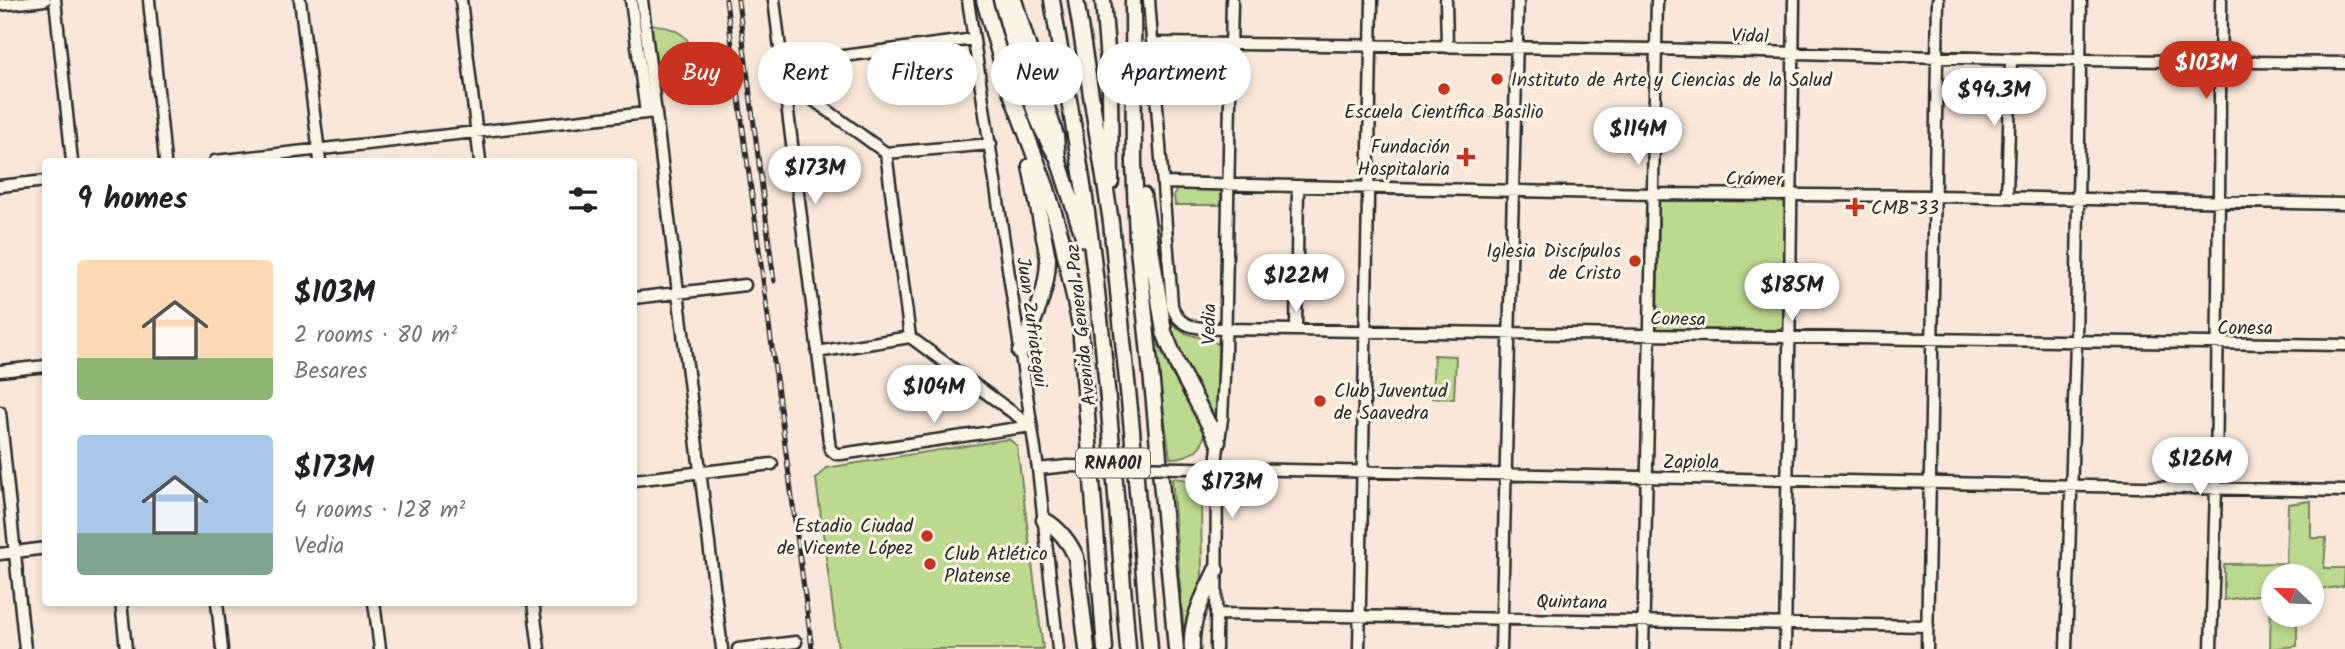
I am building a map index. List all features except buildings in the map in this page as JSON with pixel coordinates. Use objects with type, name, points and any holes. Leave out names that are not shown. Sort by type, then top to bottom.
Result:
[{"type":"highway","name":"Avenida General Paz","points":[[984,0],[1000,62],[1061,236],[1080,325],[1105,649]]},
{"type":"highway","points":[[1001,0],[1046,140],[1058,159]]},
{"type":"highway","points":[[1014,0],[1056,136],[1058,159],[1095,277]]},
{"type":"highway","name":"Avenida General Paz","points":[[1052,0],[1086,204],[1095,277],[1111,431],[1128,649]]},
{"type":"highway","name":"RNA001","points":[[1076,0],[1111,222],[1150,649]]},
{"type":"highway","points":[[1133,0],[1137,239],[1176,649]]},
{"type":"highway","points":[[1099,6],[1110,87],[1111,222]]},
{"type":"highway","points":[[1016,110],[1036,188],[1048,258],[1048,272],[1041,303],[1020,352]]},
{"type":"highway","points":[[1134,124],[1149,245],[1164,332],[1178,366],[1218,442]]},
{"type":"highway","points":[[1044,520],[1055,527],[1076,557],[1087,649]]},
{"type":"highway","points":[[1192,649],[1196,614],[1216,570]]},
{"type":"street","points":[[0,5],[45,0]]},
{"type":"street","points":[[55,0],[72,158]]},
{"type":"street","points":[[149,0],[165,158]]},
{"type":"street","points":[[300,0],[320,158]]},
{"type":"street","points":[[461,0],[480,158]]},
{"type":"street","points":[[631,0],[678,293],[722,649]]},
{"type":"street","points":[[642,0],[651,113]]},
{"type":"street","points":[[774,0],[779,42]]},
{"type":"street","name":"Juan Zufriategui","points":[[968,0],[1038,469],[1058,649]]},
{"type":"street","points":[[1149,0],[1154,42]]},
{"type":"street","name":"Vedia","points":[[1231,42],[1232,0]]},
{"type":"street","points":[[1359,649],[1372,0]]},
{"type":"street","points":[[1446,0],[1447,47]]},
{"type":"street","points":[[1501,649],[1518,0]]},
{"type":"street","points":[[1643,649],[1657,0]]},
{"type":"street","points":[[1785,649],[1794,0]]},
{"type":"street","points":[[1927,649],[1938,0]]},
{"type":"street","points":[[2066,649],[2076,341],[2081,0]]},
{"type":"street","points":[[2211,649],[2216,489],[2221,0]]},
{"type":"street","points":[[853,55],[974,39]]},
{"type":"street","name":"Vidal","points":[[1251,43],[2345,63]]},
{"type":"street","points":[[2007,197],[2011,59]]},
{"type":"street","points":[[786,105],[832,453],[841,454],[1031,426]]},
{"type":"street","points":[[820,105],[886,153],[991,144]]},
{"type":"street","points":[[1158,105],[1163,183]]},
{"type":"street","name":"Vedia","points":[[1216,649],[1217,470],[1222,419],[1230,105]]},
{"type":"street","points":[[241,158],[651,113]]},
{"type":"street","points":[[886,153],[910,337]]},
{"type":"street","points":[[0,186],[42,181]]},
{"type":"street","name":"Crámer","points":[[1163,183],[1653,194],[2007,197],[2345,204]]},
{"type":"street","name":"Conesa","points":[[1163,183],[1172,305],[1174,315],[1189,326],[1225,329],[2345,345]]},
{"type":"street","points":[[1296,329],[1298,186]]},
{"type":"street","points":[[637,298],[745,285]]},
{"type":"street","points":[[817,352],[910,337],[1031,426]]},
{"type":"street","points":[[0,371],[42,366]]},
{"type":"street","points":[[0,412],[25,649]]},
{"type":"street","points":[[637,480],[772,464]]},
{"type":"street","name":"Zapiola","points":[[1038,469],[1067,466],[2345,491]]},
{"type":"street","points":[[0,554],[42,548]]},
{"type":"street","points":[[121,606],[126,649]]},
{"type":"street","points":[[217,606],[222,649]]},
{"type":"street","points":[[375,606],[380,649]]},
{"type":"street","points":[[534,606],[539,649]]},
{"type":"street","name":"Quintana","points":[[1216,614],[1928,626]]},
{"type":"street","points":[[738,649],[796,642]]},
{"type":"green space","points":[[646,23],[678,32],[688,42],[658,42],[658,92],[654,93]]},
{"type":"green space","points":[[1217,188],[1221,191],[1221,205],[1175,205],[1174,195],[1177,189]]},
{"type":"green space","points":[[1787,199],[1783,330],[1657,329],[1659,201]]},
{"type":"green space","points":[[1144,264],[1159,346],[1173,376],[1203,424],[1203,439],[1200,445],[1191,454],[1177,458],[1170,458]]},
{"type":"green space","points":[[1166,315],[1183,332],[1218,344],[1217,412],[1213,417],[1185,368]]},
{"type":"green space","points":[[1434,355],[1456,356],[1454,399],[1432,398]]},
{"type":"green space","name":"Club Atlético Platense","points":[[1009,439],[1017,446],[1043,649],[838,649],[816,479],[826,468]]},
{"type":"green space","points":[[1172,478],[1183,479],[1192,484],[1201,499],[1202,577],[1189,614],[1187,649],[1185,649]]},
{"type":"green space","points":[[2311,501],[2311,538],[2326,538],[2324,568],[2324,564],[2261,564],[2261,594],[2224,600],[2224,564],[2286,563],[2288,504]]},
{"type":"green space","points":[[2324,568],[2345,568],[2344,586],[2324,589]]},
{"type":"green space","points":[[2270,627],[2297,627],[2297,646],[2270,649]]},
{"type":"railway","points":[[726,0],[812,649]]},
{"type":"railway","points":[[738,0],[774,281]]},
{"type":"place","name":"Instituto de Arte y Ciencias de la Salud","points":[[1497,79]]},
{"type":"place","name":"Escuela Científica Basilio","points":[[1444,89]]},
{"type":"place","name":"Fundación Hospitalaria","points":[[1466,157]]},
{"type":"place","name":"CMB 33","points":[[1855,207]]},
{"type":"place","name":"Iglesia Discípulos de Cristo","points":[[1635,261]]},
{"type":"place","name":"Club Juventud de Saavedra","points":[[1320,401]]},
{"type":"place","name":"Estadio Ciudad de Vicente López","points":[[927,536]]},
{"type":"place","name":"Club Atlético Platense","points":[[930,564]]}]
